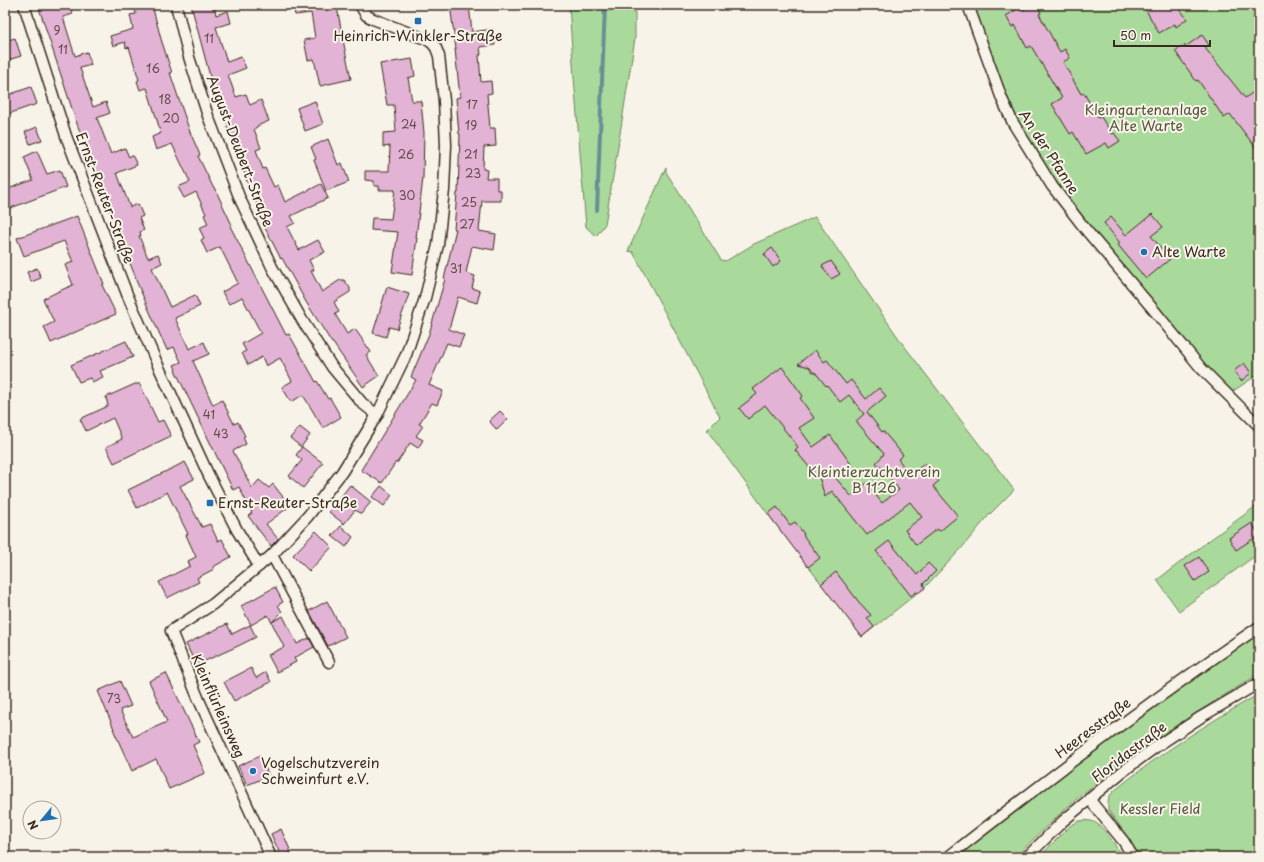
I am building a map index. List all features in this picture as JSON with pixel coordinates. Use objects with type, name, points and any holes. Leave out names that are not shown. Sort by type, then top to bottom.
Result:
[{"type":"street","name":"Ernst-Reuter-Straße","points":[[24,5],[66,136],[127,294],[159,368],[209,476],[236,530],[259,566]]},
{"type":"street","name":"August-Deubert-Straße","points":[[176,5],[189,57],[208,116],[240,199],[272,267],[302,320],[332,367],[362,403],[377,416]]},
{"type":"street","points":[[259,566],[272,555],[308,516],[342,472],[377,416],[406,355],[425,298],[438,245],[444,190],[446,144],[444,101],[439,56],[436,48],[428,40],[373,19],[366,15],[360,5]]},
{"type":"street","name":"An der Pfanne","points":[[968,5],[1002,99],[1013,123],[1052,186],[1086,230],[1201,368],[1259,426]]},
{"type":"street","points":[[272,555],[329,662]]},
{"type":"street","name":"Kleinflürleinsweg","points":[[259,566],[213,604],[171,631],[199,700],[271,857]]},
{"type":"street","name":"Heeresstraße","points":[[948,857],[1106,735],[1180,681],[1259,627]]},
{"type":"street","name":"Floridastraße","points":[[1027,857],[1063,821],[1122,772],[1157,746],[1259,683]]},
{"type":"street","points":[[1089,800],[1124,842],[1133,857]]},
{"type":"green space","points":[[569,5],[635,5],[635,38],[616,159],[605,224],[596,236],[586,227]]},
{"type":"green space","name":"Kleingartenanlage Alte Warte","points":[[971,5],[1259,5],[1259,374],[1228,393],[1054,184],[1014,116]]},
{"type":"green space","name":"Kleintierzuchtverein B 1126","points":[[666,167],[666,172],[721,260],[726,261],[754,244],[815,217],[902,343],[1014,490],[989,515],[960,550],[926,586],[862,637],[768,514],[707,430],[720,417],[633,252],[628,251]]},
{"type":"green space","points":[[1259,504],[1259,553],[1179,611],[1157,580]]},
{"type":"green space","points":[[1259,633],[1259,674],[1172,729],[1121,764],[1066,808],[1016,857],[956,857],[1106,743]]},
{"type":"green space","name":"Kessler Field","points":[[1259,694],[1259,857],[1140,857],[1128,837],[1108,810],[1109,797],[1131,777],[1166,752],[1221,716]]},
{"type":"green space","points":[[1079,821],[1091,821],[1100,826],[1109,836],[1122,857],[1039,857],[1070,826]]},
{"type":"building","points":[[38,5],[70,5],[73,14],[63,17],[75,56],[87,52],[91,65],[80,68],[93,107],[106,102],[110,113],[97,118],[111,154],[125,148],[129,157],[132,155],[137,165],[117,173],[130,207],[138,204],[143,216],[139,218],[144,230],[140,232],[141,236],[139,236],[148,258],[158,254],[162,263],[152,268],[170,307],[195,295],[200,306],[175,318],[189,349],[204,342],[209,354],[193,361],[213,405],[222,400],[234,424],[238,422],[245,436],[243,437],[246,444],[233,451],[252,488],[259,480],[269,488],[273,484],[290,506],[266,524],[278,539],[271,546],[248,516],[252,513],[239,487],[233,490],[175,370],[174,365],[181,362],[174,347],[167,350],[135,278],[96,178]]},
{"type":"building","points":[[134,5],[152,5],[172,73],[170,73],[190,132],[200,155],[198,156],[232,225],[230,226],[286,335],[289,334],[316,382],[317,381],[328,399],[330,398],[341,417],[323,428],[303,395],[291,402],[282,387],[292,381],[280,358],[266,366],[262,357],[248,365],[242,353],[246,351],[242,344],[261,333],[242,297],[229,304],[222,292],[238,283],[220,247],[207,253],[201,240],[204,238],[199,228],[208,224],[204,215],[206,214],[196,192],[184,198],[178,187],[190,182],[172,144],[156,150],[152,137],[161,133],[147,88],[140,90],[137,81],[139,80],[129,47],[126,48],[125,42],[113,46],[110,36],[133,29],[130,15],[136,14]]},
{"type":"building","points":[[191,5],[214,5],[216,15],[228,11],[231,23],[216,27],[227,62],[241,57],[246,68],[228,75],[236,97],[246,94],[250,105],[261,100],[269,121],[257,126],[254,129],[261,148],[256,150],[263,169],[265,168],[274,187],[278,185],[285,202],[321,184],[328,198],[291,216],[295,223],[287,227],[299,250],[318,240],[325,252],[309,260],[314,270],[311,271],[322,292],[340,280],[344,280],[350,288],[350,292],[334,302],[339,312],[335,314],[347,334],[355,329],[371,352],[366,355],[379,376],[363,387],[332,343],[306,302],[265,228],[267,227],[232,143],[233,142],[227,127],[229,127],[211,80]]},
{"type":"building","points":[[293,5],[323,5],[323,9],[337,7],[351,79],[320,86],[314,59],[308,60],[304,40],[315,38],[311,13],[295,15]]},
{"type":"building","points":[[450,5],[469,5],[472,32],[493,29],[495,45],[480,47],[481,55],[479,55],[481,82],[491,81],[492,93],[487,94],[490,128],[495,128],[496,146],[484,147],[483,169],[487,170],[486,178],[497,178],[497,190],[501,190],[501,201],[482,201],[479,231],[496,234],[494,250],[472,246],[466,273],[475,276],[472,288],[480,291],[477,303],[458,297],[449,329],[464,335],[459,347],[447,343],[429,385],[443,391],[437,405],[432,403],[419,424],[423,426],[416,436],[423,440],[418,448],[410,443],[382,483],[361,470],[416,380],[411,377],[429,334],[445,279],[456,229],[454,229],[458,193],[460,134],[456,98],[460,97],[456,49]]},
{"type":"building","points":[[1032,5],[1037,5],[1041,13],[1039,14],[1060,52],[1065,49],[1070,58],[1063,62],[1081,94],[1084,93],[1098,118],[1101,117],[1112,134],[1114,133],[1120,141],[1109,148],[1106,143],[1086,154],[1073,132],[1070,134],[1052,104],[1062,98],[1031,46],[1027,48],[1015,25],[1012,27],[1006,16],[1019,8],[1020,11]]},
{"type":"building","points":[[1143,5],[1177,5],[1187,19],[1176,27],[1175,24],[1159,33]]},
{"type":"building","points":[[1202,35],[1209,45],[1205,48],[1245,98],[1259,88],[1259,152],[1230,114],[1224,118],[1198,80],[1196,81],[1175,51],[1184,45],[1185,47]]},
{"type":"building","points":[[15,38],[21,56],[5,61],[5,41]]},
{"type":"building","points":[[412,59],[415,76],[408,78],[412,101],[421,101],[424,133],[423,178],[412,275],[392,272],[398,232],[371,230],[372,218],[391,219],[395,190],[379,190],[379,186],[374,186],[374,181],[365,180],[365,171],[389,171],[390,146],[383,147],[383,133],[396,132],[394,105],[387,105],[380,64]]},
{"type":"building","points":[[31,87],[37,104],[5,115],[5,96]]},
{"type":"building","points":[[315,101],[323,124],[305,131],[297,108]]},
{"type":"building","points":[[37,127],[42,140],[30,144],[25,132]]},
{"type":"building","points":[[328,139],[338,165],[342,163],[349,182],[326,191],[314,160],[316,159],[311,147]]},
{"type":"building","points":[[37,151],[47,174],[60,170],[66,187],[8,209],[5,200],[5,190],[33,180],[24,157]]},
{"type":"building","name":"Alte Warte","points":[[1152,214],[1163,227],[1151,236],[1170,259],[1146,279],[1118,245],[1120,243],[1104,223],[1111,217],[1126,235]]},
{"type":"building","points":[[77,216],[104,284],[102,285],[116,314],[51,343],[44,327],[54,322],[43,299],[73,285],[65,265],[73,262],[64,241],[24,256],[17,238]]},
{"type":"building","points":[[772,248],[781,261],[773,267],[764,254]]},
{"type":"building","points":[[831,261],[840,274],[831,279],[822,266]]},
{"type":"building","points":[[37,268],[41,278],[31,282],[27,272]]},
{"type":"building","points":[[387,287],[409,294],[397,329],[389,327],[386,337],[373,333]]},
{"type":"building","points":[[126,341],[133,357],[100,371],[103,377],[92,382],[90,378],[79,382],[71,365]]},
{"type":"building","points":[[815,350],[824,362],[827,360],[846,384],[851,380],[866,399],[879,388],[886,396],[867,412],[882,432],[883,431],[903,455],[898,459],[909,474],[925,463],[939,481],[933,486],[958,516],[940,531],[937,529],[916,545],[905,530],[922,517],[910,502],[867,535],[832,491],[825,497],[820,480],[795,450],[798,447],[765,405],[748,419],[739,408],[757,394],[753,389],[782,367],[803,396],[800,398],[814,418],[799,428],[813,447],[830,435],[851,464],[834,476],[851,496],[866,483],[882,503],[899,490],[884,470],[876,463],[884,454],[856,421],[864,414],[849,395],[840,402],[815,372],[814,373],[809,367],[798,364]]},
{"type":"building","points":[[1244,363],[1251,373],[1241,381],[1234,371]]},
{"type":"building","points":[[135,384],[140,384],[158,422],[163,420],[171,436],[114,463],[106,447],[122,439],[113,418],[86,431],[80,419],[108,406],[106,397]]},
{"type":"building","points":[[500,411],[508,419],[497,430],[489,421]]},
{"type":"building","points":[[300,427],[310,435],[301,447],[290,438]]},
{"type":"building","points":[[302,447],[323,463],[303,488],[289,476],[302,460],[296,455]]},
{"type":"building","points":[[185,462],[194,479],[180,486],[202,527],[210,524],[218,541],[222,539],[231,557],[213,567],[214,569],[197,578],[199,582],[167,598],[159,582],[190,566],[188,561],[196,557],[186,535],[188,534],[167,492],[137,508],[128,490]]},
{"type":"building","points":[[350,485],[371,502],[361,514],[355,510],[344,524],[329,512]]},
{"type":"building","points":[[381,486],[392,495],[384,506],[372,497]]},
{"type":"building","points":[[777,507],[790,525],[795,522],[820,558],[808,567],[768,514]]},
{"type":"building","points":[[1252,523],[1259,535],[1236,550],[1229,538]]},
{"type":"building","points":[[341,526],[353,537],[346,547],[332,536]]},
{"type":"building","points":[[316,531],[332,547],[309,571],[293,555]]},
{"type":"building","points":[[889,541],[917,575],[928,563],[936,571],[923,584],[925,588],[918,593],[916,592],[911,596],[876,551]]},
{"type":"building","points":[[1199,557],[1209,572],[1195,581],[1185,566]]},
{"type":"building","points":[[836,572],[858,601],[871,615],[867,618],[874,627],[862,637],[821,584]]},
{"type":"building","points":[[275,587],[283,602],[278,605],[282,612],[272,622],[283,616],[297,644],[309,638],[314,647],[294,658],[296,662],[277,672],[268,655],[284,647],[268,615],[251,625],[241,606]]},
{"type":"building","points":[[327,601],[346,637],[328,646],[309,611]]},
{"type":"building","points":[[227,624],[232,634],[250,625],[256,637],[196,665],[186,644]]},
{"type":"building","points":[[251,668],[256,678],[266,672],[271,682],[234,701],[224,682]]},
{"type":"building","points":[[166,673],[199,742],[193,745],[205,773],[169,789],[156,759],[132,771],[98,691],[120,681],[131,706],[120,710],[133,737],[167,722],[149,681]]},
{"type":"building","name":"Vogelschutzverein Schweinfurt e.V.","points":[[260,756],[269,776],[247,785],[238,766]]},
{"type":"building","points":[[281,829],[291,852],[281,856],[271,834]]},
{"type":"waterway","points":[[597,210],[605,5]]},
{"type":"place","name":"Heinrich-Winkler-Straße","points":[[418,21]]},
{"type":"place","name":"Alte Warte","points":[[1144,252]]},
{"type":"place","name":"Ernst-Reuter-Straße","points":[[210,503]]},
{"type":"place","name":"Vogelschutzverein Schweinfurt e.V.","points":[[253,771]]}]
